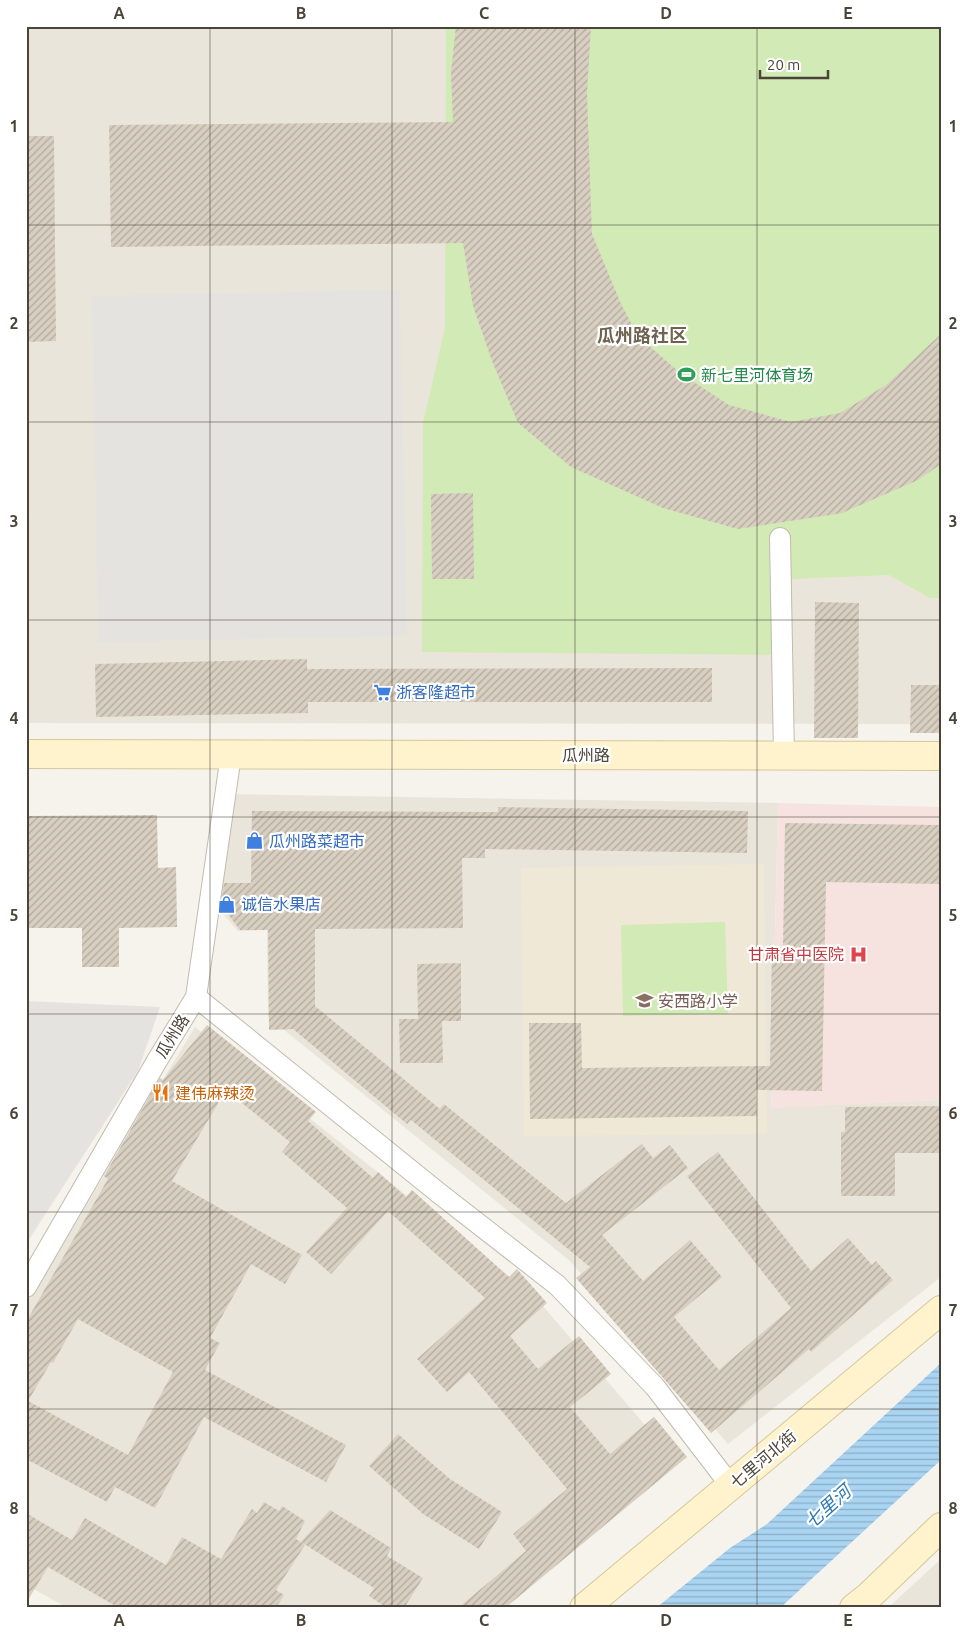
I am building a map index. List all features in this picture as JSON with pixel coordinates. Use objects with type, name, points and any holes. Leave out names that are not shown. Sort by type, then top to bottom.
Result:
[{"type":"street","points":[[780,538],[784,756]]},
{"type":"street","name":"瓜州路","points":[[26,754],[941,756]]},
{"type":"street","name":"瓜州路","points":[[26,1287],[196,997],[232,755]]},
{"type":"street","points":[[196,997],[557,1285],[655,1386],[731,1486]]},
{"type":"street","name":"七里河北街","points":[[584,1608],[941,1310]]},
{"type":"street","points":[[869,1604],[941,1527]]},
{"type":"shaded area","points":[[26,26],[941,26],[941,724],[26,723]]},
{"type":"shaded area","points":[[400,290],[407,636],[98,642],[92,296]]},
{"type":"shaded area","points":[[220,794],[778,803],[771,1107],[941,1100],[941,1277],[728,1444],[570,1261],[268,1017],[267,930],[238,931],[216,906]]},
{"type":"shaded area","name":"甘肃省中医院","points":[[778,803],[941,807],[941,1100],[771,1108]]},
{"type":"shaded area","name":"安西路小学","points":[[764,864],[767,1134],[524,1136],[521,868]]},
{"type":"shaded area","points":[[26,1001],[160,1007],[138,1071],[26,1244]]},
{"type":"shaded area","points":[[195,1027],[536,1298],[669,1453],[477,1608],[68,1608],[26,1585],[26,1304]]},
{"type":"shaded area","points":[[941,1559],[941,1608],[893,1608],[890,1606]]},
{"type":"green space","name":"新七里河体育场","points":[[446,26],[941,26],[941,598],[930,598],[889,575],[792,579],[792,655],[422,652],[423,423],[445,328]]},
{"type":"green space","points":[[725,922],[728,1014],[623,1016],[621,925]]},
{"type":"water","name":"七里河","points":[[941,1363],[941,1460],[780,1608],[656,1608],[730,1548],[767,1524]]},
{"type":"building","points":[[456,26],[591,26],[587,93],[592,234],[621,304],[638,336],[680,373],[729,405],[791,422],[840,413],[886,385],[941,334],[941,464],[918,480],[842,513],[738,529],[663,508],[571,467],[518,423],[492,361],[473,306],[463,243],[111,247],[109,125],[453,122],[451,72]]},
{"type":"building","points":[[26,136],[54,136],[56,341],[26,342]]},
{"type":"building","points":[[473,493],[474,579],[432,579],[431,494]]},
{"type":"building","points":[[815,602],[859,603],[858,738],[814,738]]},
{"type":"building","points":[[307,659],[307,669],[712,668],[712,702],[308,702],[308,713],[96,717],[95,664]]},
{"type":"building","points":[[911,685],[941,685],[941,733],[910,733]]},
{"type":"building","points":[[498,807],[748,811],[747,853],[485,849],[485,858],[462,858],[463,928],[315,929],[315,1006],[440,1109],[444,1104],[566,1203],[642,1144],[653,1158],[670,1145],[688,1168],[602,1235],[643,1281],[690,1240],[722,1277],[674,1317],[719,1370],[791,1308],[687,1176],[718,1152],[811,1271],[848,1238],[872,1265],[876,1261],[893,1280],[811,1352],[809,1349],[711,1433],[576,1278],[590,1267],[411,1120],[407,1124],[293,1029],[269,1030],[268,930],[240,930],[221,905],[224,883],[251,883],[252,811],[498,812]]},
{"type":"building","points":[[157,815],[158,868],[176,867],[177,927],[119,928],[119,967],[82,967],[82,928],[26,928],[26,816]]},
{"type":"building","points":[[785,823],[941,825],[941,884],[826,882],[822,1091],[756,1090],[757,1116],[530,1119],[529,1023],[581,1023],[582,1068],[770,1066],[772,949],[783,949]]},
{"type":"building","points":[[461,963],[461,1021],[442,1021],[443,1063],[400,1063],[399,1019],[418,1019],[417,964]]},
{"type":"building","points":[[207,1025],[316,1112],[308,1121],[373,1178],[378,1172],[406,1197],[412,1190],[509,1277],[517,1269],[547,1303],[510,1336],[538,1369],[579,1336],[611,1374],[570,1407],[610,1454],[654,1417],[687,1457],[505,1608],[458,1608],[526,1551],[513,1534],[567,1489],[469,1372],[447,1392],[417,1359],[485,1298],[388,1211],[331,1274],[306,1252],[347,1208],[282,1152],[290,1142],[226,1090],[172,1181],[302,1255],[285,1284],[251,1264],[210,1338],[220,1343],[205,1370],[346,1445],[326,1482],[204,1417],[155,1508],[115,1487],[107,1502],[26,1459],[26,1322],[108,1179],[104,1176],[160,1078],[163,1080]],"holes":[[[78,1319],[173,1372],[128,1455],[28,1401],[51,1362],[53,1363]]]},
{"type":"building","points":[[940,1106],[940,1153],[895,1153],[895,1196],[841,1196],[841,1132],[845,1132],[845,1107]]},
{"type":"building","points":[[398,1434],[450,1479],[502,1512],[479,1549],[423,1514],[369,1466]]},
{"type":"building","points":[[264,1502],[279,1511],[282,1506],[305,1521],[296,1539],[305,1545],[276,1590],[284,1595],[276,1608],[119,1608],[48,1567],[26,1603],[26,1513],[72,1540],[85,1518],[166,1565],[182,1537],[221,1559],[252,1509],[257,1513]]},
{"type":"building","points":[[330,1510],[391,1548],[387,1556],[423,1578],[404,1608],[387,1608],[369,1596],[374,1588],[301,1542]]},
{"type":"place","name":"新七里河体育场","points":[[687,375]]},
{"type":"place","name":"浙客隆超市","points":[[382,692]]},
{"type":"place","name":"瓜州路菜超市","points":[[255,841]]},
{"type":"place","name":"诚信水果店","points":[[227,904]]},
{"type":"place","name":"甘肃省中医院","points":[[858,954]]},
{"type":"place","name":"安西路小学","points":[[644,1001]]},
{"type":"place","name":"建伟麻辣烫","points":[[161,1093]]},
{"type":"district","name":"瓜州路社区","points":[[642,336]]}]
